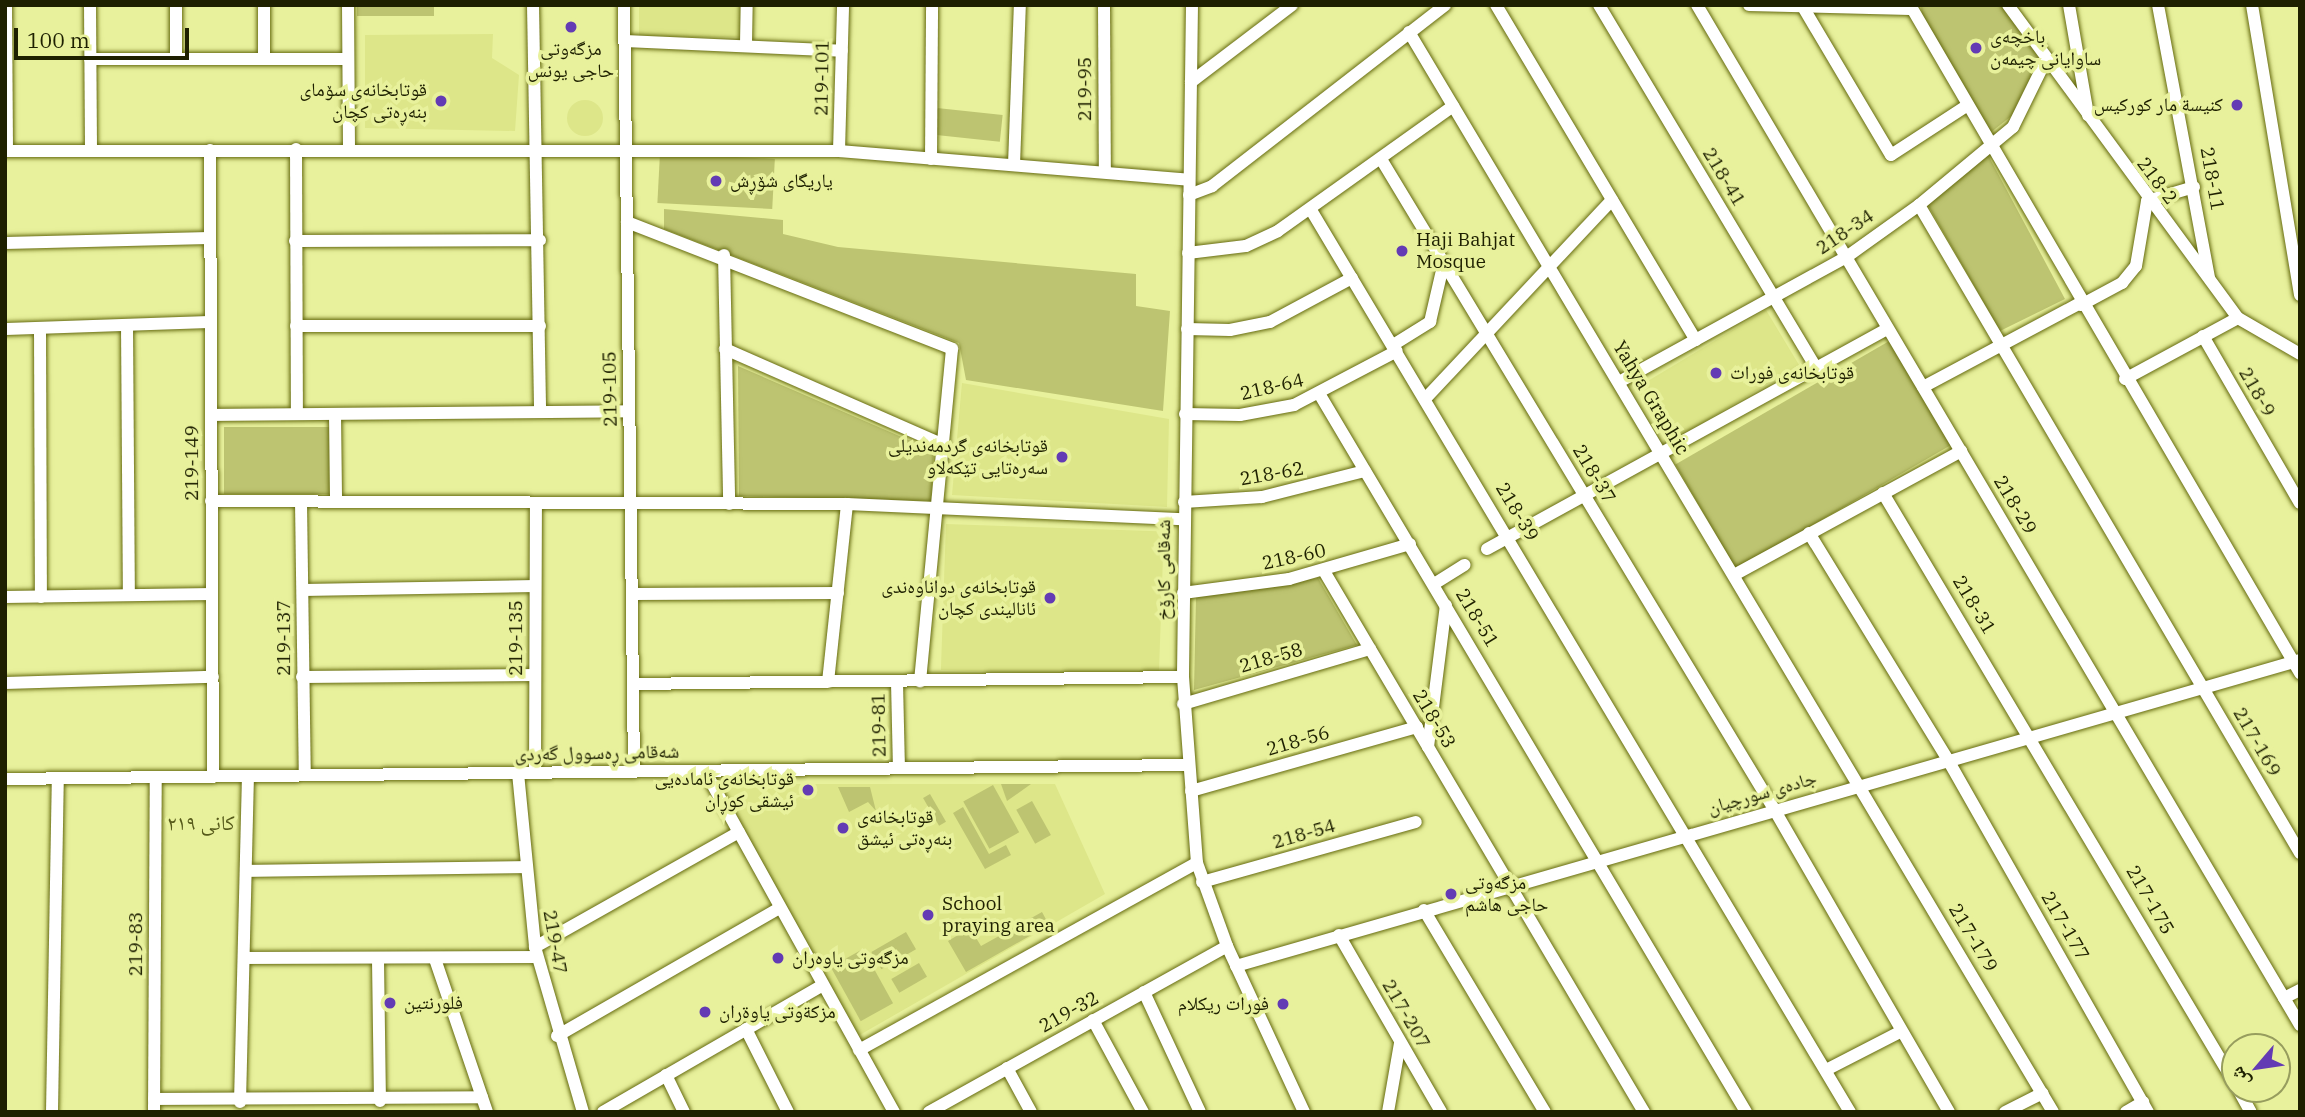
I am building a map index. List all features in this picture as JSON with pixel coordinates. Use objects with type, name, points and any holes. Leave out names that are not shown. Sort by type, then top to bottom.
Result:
[{"type":"street","points":[[6,5],[6,151],[540,148],[839,151],[1189,180]]},
{"type":"street","points":[[90,5],[92,150]]},
{"type":"street","points":[[176,5],[176,59]]},
{"type":"street","points":[[264,5],[264,59]]},
{"type":"street","points":[[348,5],[349,149]]},
{"type":"street","points":[[533,5],[540,148],[540,412]]},
{"type":"street","name":"219-105","points":[[624,5],[634,772]]},
{"type":"street","points":[[746,44],[747,5]]},
{"type":"street","name":"219-101","points":[[839,151],[843,5]]},
{"type":"street","points":[[931,159],[932,5]]},
{"type":"street","points":[[1014,165],[1020,5]]},
{"type":"street","name":"219-95","points":[[1104,5],[1105,172]]},
{"type":"street","name":"شەقامی کارۆخ","points":[[1192,5],[1182,593],[1183,704],[1197,863],[1227,946],[1304,1112]]},
{"type":"street","points":[[1191,82],[1292,5]]},
{"type":"street","points":[[1189,195],[1212,186],[1445,5]]},
{"type":"street","points":[[1496,5],[1696,340]]},
{"type":"street","name":"218-41","points":[[1599,5],[1815,368]]},
{"type":"street","name":"218-29","points":[[1697,5],[2300,1025]]},
{"type":"street","points":[[1749,5],[1910,7],[2080,304],[2298,665]]},
{"type":"street","name":"218-2","points":[[2008,5],[2147,201],[2238,318],[2300,354]]},
{"type":"street","points":[[2069,5],[2088,119]]},
{"type":"street","name":"218-11","points":[[2158,5],[2209,278]]},
{"type":"street","points":[[2252,5],[2300,295]]},
{"type":"street","points":[[1802,6],[1891,155],[1965,107]]},
{"type":"street","name":"Yahya Graphic","points":[[1409,32],[1859,785]]},
{"type":"street","points":[[625,41],[746,44],[842,51]]},
{"type":"street","points":[[90,59],[348,59]]},
{"type":"street","name":"218-34","points":[[1619,382],[1845,258],[1919,205],[1990,148],[2025,108],[2046,60]]},
{"type":"street","points":[[1188,253],[1246,246],[1311,210],[1453,106]]},
{"type":"street","points":[[296,149],[297,414]]},
{"type":"street","name":"219-149","points":[[210,150],[213,777]]},
{"type":"street","name":"218-37","points":[[1381,159],[1774,809],[1949,1112]]},
{"type":"street","points":[[1923,387],[2122,283],[2136,267],[2147,201],[2194,187]]},
{"type":"street","points":[[1425,399],[1612,200]]},
{"type":"street","name":"217-169","points":[[1919,205],[2300,853]]},
{"type":"street","name":"218-39","points":[[1311,210],[1689,834],[1850,1112]]},
{"type":"street","points":[[627,222],[724,255],[952,349],[920,681]]},
{"type":"street","points":[[5,243],[209,238]]},
{"type":"street","points":[[295,241],[540,240]]},
{"type":"street","points":[[724,255],[729,504]]},
{"type":"street","name":"218-64","points":[[1185,414],[1254,414],[1320,395],[1395,348],[1430,322],[1444,262]]},
{"type":"street","points":[[1186,330],[1257,326],[1352,278]]},
{"type":"street","points":[[2125,379],[2238,318]]},
{"type":"street","points":[[5,330],[210,322]]},
{"type":"street","points":[[127,325],[129,595]]},
{"type":"street","points":[[296,326],[540,326]]},
{"type":"street","points":[[40,328],[41,597]]},
{"type":"street","points":[[1487,549],[1888,329]]},
{"type":"street","name":"218-9","points":[[2203,336],[2300,503]]},
{"type":"street","points":[[725,349],[944,445]]},
{"type":"street","name":"218-51","points":[[1320,395],[1601,859],[1746,1112]]},
{"type":"street","points":[[212,415],[629,411]]},
{"type":"street","points":[[335,414],[336,501]]},
{"type":"street","points":[[1734,575],[1961,451]]},
{"type":"street","name":"218-62","points":[[1184,502],[1262,497],[1365,471]]},
{"type":"street","name":"218-31","points":[[1883,493],[2031,736]]},
{"type":"street","points":[[211,501],[631,506],[847,503],[939,505],[1183,519]]},
{"type":"street","name":"219-137","points":[[301,502],[305,775]]},
{"type":"street","points":[[828,682],[847,503]]},
{"type":"street","name":"219-135","points":[[536,504],[536,773]]},
{"type":"street","name":"217-177","points":[[1809,533],[1948,760],[2146,1107]]},
{"type":"street","name":"218-60","points":[[1182,593],[1324,571],[1410,544]]},
{"type":"street","points":[[1434,584],[1465,565]]},
{"type":"street","name":"218-53","points":[[1324,571],[1644,1112]]},
{"type":"street","points":[[303,590],[535,586]]},
{"type":"street","points":[[632,594],[838,593]]},
{"type":"street","points":[[5,597],[212,594]]},
{"type":"street","points":[[1428,747],[1447,605]]},
{"type":"street","name":"218-58","points":[[1183,704],[1370,649]]},
{"type":"street","name":"جادەی سورچیان","points":[[1236,965],[2031,736],[2201,688],[2298,665]]},
{"type":"street","points":[[302,677],[535,675]]},
{"type":"street","points":[[5,683],[213,677]]},
{"type":"street","points":[[633,684],[1183,677]]},
{"type":"street","name":"219-81","points":[[897,682],[899,768]]},
{"type":"street","name":"218-56","points":[[1191,791],[1417,727]]},
{"type":"street","name":"217-175","points":[[2031,736],[2221,1060]]},
{"type":"street","name":"شەقامی ڕەسوول گەردی","points":[[5,779],[1188,765]]},
{"type":"street","points":[[705,771],[894,1112]]},
{"type":"street","name":"219-47","points":[[518,773],[525,867],[536,952],[557,1036],[583,1112]]},
{"type":"street","points":[[240,1102],[248,776]]},
{"type":"street","name":"219-83","points":[[154,1106],[156,777]]},
{"type":"street","points":[[52,1112],[58,778]]},
{"type":"street","name":"217-179","points":[[1859,785],[2053,1112]]},
{"type":"street","name":"218-54","points":[[1202,882],[1416,822]]},
{"type":"street","points":[[244,958],[435,959],[536,952],[738,832]]},
{"type":"street","points":[[859,1050],[1197,863]]},
{"type":"street","points":[[246,871],[525,867]]},
{"type":"street","points":[[557,1036],[780,908]]},
{"type":"street","points":[[1424,910],[1545,1112]]},
{"type":"street","name":"217-207","points":[[1339,935],[1441,1112]]},
{"type":"street","name":"219-32","points":[[934,1111],[1227,946]]},
{"type":"street","points":[[435,959],[487,1112]]},
{"type":"street","points":[[378,960],[380,1101]]},
{"type":"street","points":[[603,1112],[823,985]]},
{"type":"street","points":[[2284,998],[2300,990]]},
{"type":"street","points":[[1144,992],[1200,1112]]},
{"type":"street","points":[[1093,1020],[1143,1112]]},
{"type":"street","points":[[746,1029],[788,1112]]},
{"type":"street","points":[[1826,1070],[1902,1031]]},
{"type":"street","points":[[1388,1112],[1400,1042]]},
{"type":"street","points":[[1007,1069],[1031,1112]]},
{"type":"street","points":[[666,1075],[684,1112]]},
{"type":"street","points":[[2005,1112],[2043,1093]]},
{"type":"street","points":[[154,1106],[482,1097]]},
{"type":"street","points":[[2126,1112],[2146,1107]]},
{"type":"shaded area","points":[[357,5],[434,5],[434,16],[357,16]]},
{"type":"shaded area","points":[[639,5],[742,5],[742,37],[639,37]]},
{"type":"shaded area","points":[[1921,5],[2003,5],[2039,58],[2019,110],[1990,133],[1922,18]]},
{"type":"shaded area","name":"قوتابخانەی سۆمای بنەڕەتی کچان","points":[[493,34],[492,58],[519,75],[515,131],[365,128],[365,35]]},
{"type":"shaded area","points":[[585,100],[598,105],[603,118],[598,131],[585,136],[572,131],[567,118],[572,105]]},
{"type":"shaded area","points":[[937,108],[1003,115],[1000,142],[934,135]]},
{"type":"shaded area","name":"یاریگای شۆڕش","points":[[660,153],[775,159],[772,209],[657,203]]},
{"type":"shaded area","points":[[1988,155],[2065,299],[2000,331],[1926,202]]},
{"type":"shaded area","points":[[664,209],[783,220],[783,234],[838,247],[1136,274],[1136,306],[1170,311],[1163,411],[966,380],[959,343],[664,229]]},
{"type":"shaded area","name":"قوتابخانەی فورات","points":[[1766,310],[1799,365],[1670,443],[1637,388]]},
{"type":"shaded area","points":[[1891,340],[1952,445],[1736,569],[1675,464]]},
{"type":"shaded area","points":[[738,366],[934,451],[931,501],[739,496]]},
{"type":"shaded area","name":"قوتابخانەی گردمەندیلی سەرەتایی تێكەلاو","points":[[962,383],[1169,419],[1167,507],[952,495]]},
{"type":"shaded area","points":[[224,427],[329,427],[329,494],[224,494]]},
{"type":"shaded area","name":"قوتابخانەی دواناوەندی ئانالیندی كچان","points":[[946,524],[1164,532],[1159,678],[941,670]]},
{"type":"shaded area","points":[[1318,578],[1357,645],[1194,690],[1196,596]]},
{"type":"shaded area","points":[[717,784],[1055,784],[1105,894],[858,1036]]},
{"type":"shaded area","points":[[1001,784],[1031,784],[1007,801]]},
{"type":"shaded area","points":[[993,785],[1019,832],[989,849],[963,801]]},
{"type":"shaded area","points":[[838,787],[870,787],[876,811],[868,802],[849,812]]},
{"type":"shaded area","points":[[930,794],[946,822],[939,826],[923,798]]},
{"type":"shaded area","points":[[1032,801],[1051,835],[1035,844],[1016,810]]},
{"type":"shaded area","points":[[963,807],[989,854],[1006,845],[1011,855],[985,869],[953,813]]},
{"type":"shaded area","points":[[1042,912],[1049,925],[966,972],[948,941],[970,928],[981,946]]},
{"type":"shaded area","points":[[906,932],[916,949],[881,969],[871,952]]},
{"type":"shaded area","points":[[863,949],[893,1003],[861,1021],[831,967]]},
{"type":"shaded area","points":[[919,963],[927,977],[899,993],[891,979]]},
{"type":"place","name":"مزگەوتی حاجی یونس","points":[[571,27]]},
{"type":"place","name":"باخچه‌ی ساوایانی چیمه‌ن","points":[[1976,48]]},
{"type":"place","name":"قوتابخانەی سۆمای بنەڕەتی کچان","points":[[441,101]]},
{"type":"place","name":"كنيسة مار كوركيس","points":[[2237,105]]},
{"type":"place","name":"یاریگای شۆڕش","points":[[716,181]]},
{"type":"place","name":"Haji Bahjat Mosque","points":[[1402,251]]},
{"type":"place","name":"قوتابخانەی فورات","points":[[1716,373]]},
{"type":"place","name":"قوتابخانەی گردمەندیلی سەرەتایی تێكەلاو","points":[[1062,457]]},
{"type":"place","name":"قوتابخانەی دواناوەندی ئانالیندی كچان","points":[[1050,598]]},
{"type":"place","name":"قوتابخانەی ئامادەیی ئیشقی کوڕان","points":[[808,790]]},
{"type":"place","name":"قوتابخانەی بنەڕەتی ئیشق","points":[[843,828]]},
{"type":"place","name":"مزگەوتی حاجی هاشم","points":[[1451,894]]},
{"type":"place","name":"School praying area","points":[[928,915]]},
{"type":"place","name":"مزگەوتی یاوەران","points":[[778,958]]},
{"type":"place","name":"فلورنتين","points":[[390,1003]]},
{"type":"place","name":"فورات ريکلام","points":[[1283,1004]]},
{"type":"place","name":"مزكةوتى ياوةران","points":[[705,1012]]},
{"type":"district","name":"کانی ٢١٩","points":[[201,822]]}]
